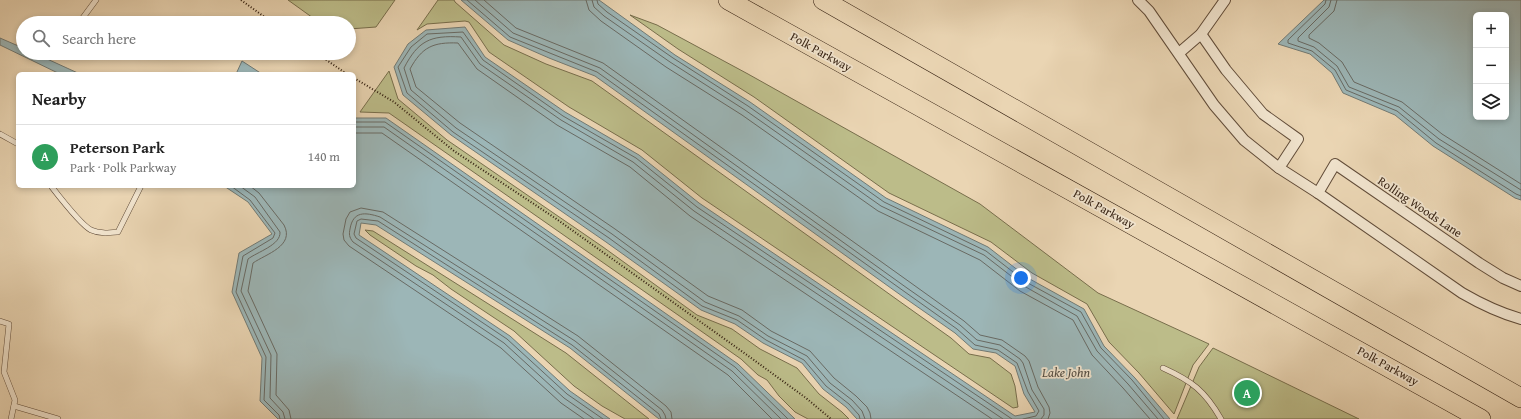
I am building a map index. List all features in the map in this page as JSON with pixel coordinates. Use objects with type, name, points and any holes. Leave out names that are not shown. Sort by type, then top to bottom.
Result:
[{"type":"highway","name":"Polk Parkway","points":[[728,0],[1481,419]]},
{"type":"highway","points":[[823,0],[1521,398]]},
{"type":"street","points":[[1138,0],[1149,11],[1179,53],[1198,84],[1229,124],[1244,140],[1279,168],[1479,303],[1504,314],[1521,319]]},
{"type":"street","points":[[1179,53],[1201,34],[1225,0]]},
{"type":"street","points":[[1201,34],[1226,70],[1258,109],[1273,122],[1298,139],[1279,168]]},
{"type":"street","name":"Rolling Woods Lane","points":[[1318,193],[1334,164],[1479,263],[1503,278],[1521,286]]},
{"type":"lane","points":[[84,16],[96,0]]},
{"type":"lane","points":[[0,134],[16,143]]},
{"type":"lane","points":[[53,188],[90,230],[105,234],[118,232],[140,188]]},
{"type":"lane","points":[[0,321],[8,324],[4,372],[15,400],[11,419]]},
{"type":"lane","points":[[1163,368],[1185,377],[1199,388],[1214,406],[1221,419]]},
{"type":"lane","points":[[14,406],[58,419]]},
{"type":"path","points":[[241,0],[263,16]]},
{"type":"path","points":[[326,60],[344,72]]},
{"type":"path","points":[[356,79],[394,102],[454,152],[555,218],[747,355],[806,398],[831,419]]},
{"type":"green space","points":[[288,0],[395,0],[376,27],[356,28],[356,16],[310,16]]},
{"type":"green space","points":[[438,0],[454,0],[504,45],[546,64],[592,81],[951,338],[969,354],[990,358],[1011,374],[1015,386],[1018,407],[1013,408],[702,198],[642,150],[569,107],[489,52],[469,22],[427,24],[417,30]]},
{"type":"green space","points":[[630,15],[657,25],[748,74],[980,204],[1098,293],[1209,344],[1193,365],[1174,414],[1139,373],[1109,342],[1087,304],[1032,273],[991,242],[889,193],[754,97],[678,49]]},
{"type":"green space","points":[[389,71],[398,99],[447,140],[603,247],[697,315],[732,329],[760,349],[797,368],[819,394],[849,419],[808,419],[795,412],[779,396],[767,380],[758,375],[741,359],[389,113],[360,112]]},
{"type":"green space","points":[[365,230],[373,231],[566,353],[649,419],[625,419],[602,406],[574,386],[514,331],[451,289],[433,275],[416,266],[370,235]]},
{"type":"green space","points":[[1213,348],[1359,419],[1177,419],[1199,367]]},
{"type":"water","name":"Lake John","points":[[461,0],[599,0],[675,55],[750,102],[886,198],[988,247],[1028,278],[1084,309],[1104,346],[1135,378],[1170,419],[857,419],[846,407],[823,389],[802,363],[763,343],[735,324],[701,310],[606,242],[451,135],[403,95],[394,67],[408,44],[426,30],[465,27],[485,57],[565,112],[639,155],[699,203],[1015,416],[1035,412],[1024,394],[1015,366],[996,353],[973,349],[955,333],[595,76],[508,40]]},
{"type":"water","points":[[1324,0],[1521,0],[1521,200],[1515,198],[1433,146],[1395,115],[1343,93],[1332,73],[1310,54],[1278,44]]},
{"type":"water","points":[[0,38],[16,45],[16,53],[0,45]]},
{"type":"water","points":[[31,60],[49,60],[76,72],[56,72]]},
{"type":"water","points":[[242,61],[259,72],[237,72]]},
{"type":"water","points":[[356,118],[386,118],[738,364],[795,419],[659,419],[570,348],[376,225],[361,223],[359,235],[510,336],[570,391],[610,419],[278,419],[260,401],[262,358],[232,292],[239,253],[272,234],[248,202],[227,188],[356,188]]},
{"type":"place","name":"Peterson Park","points":[[1247,393]]}]
